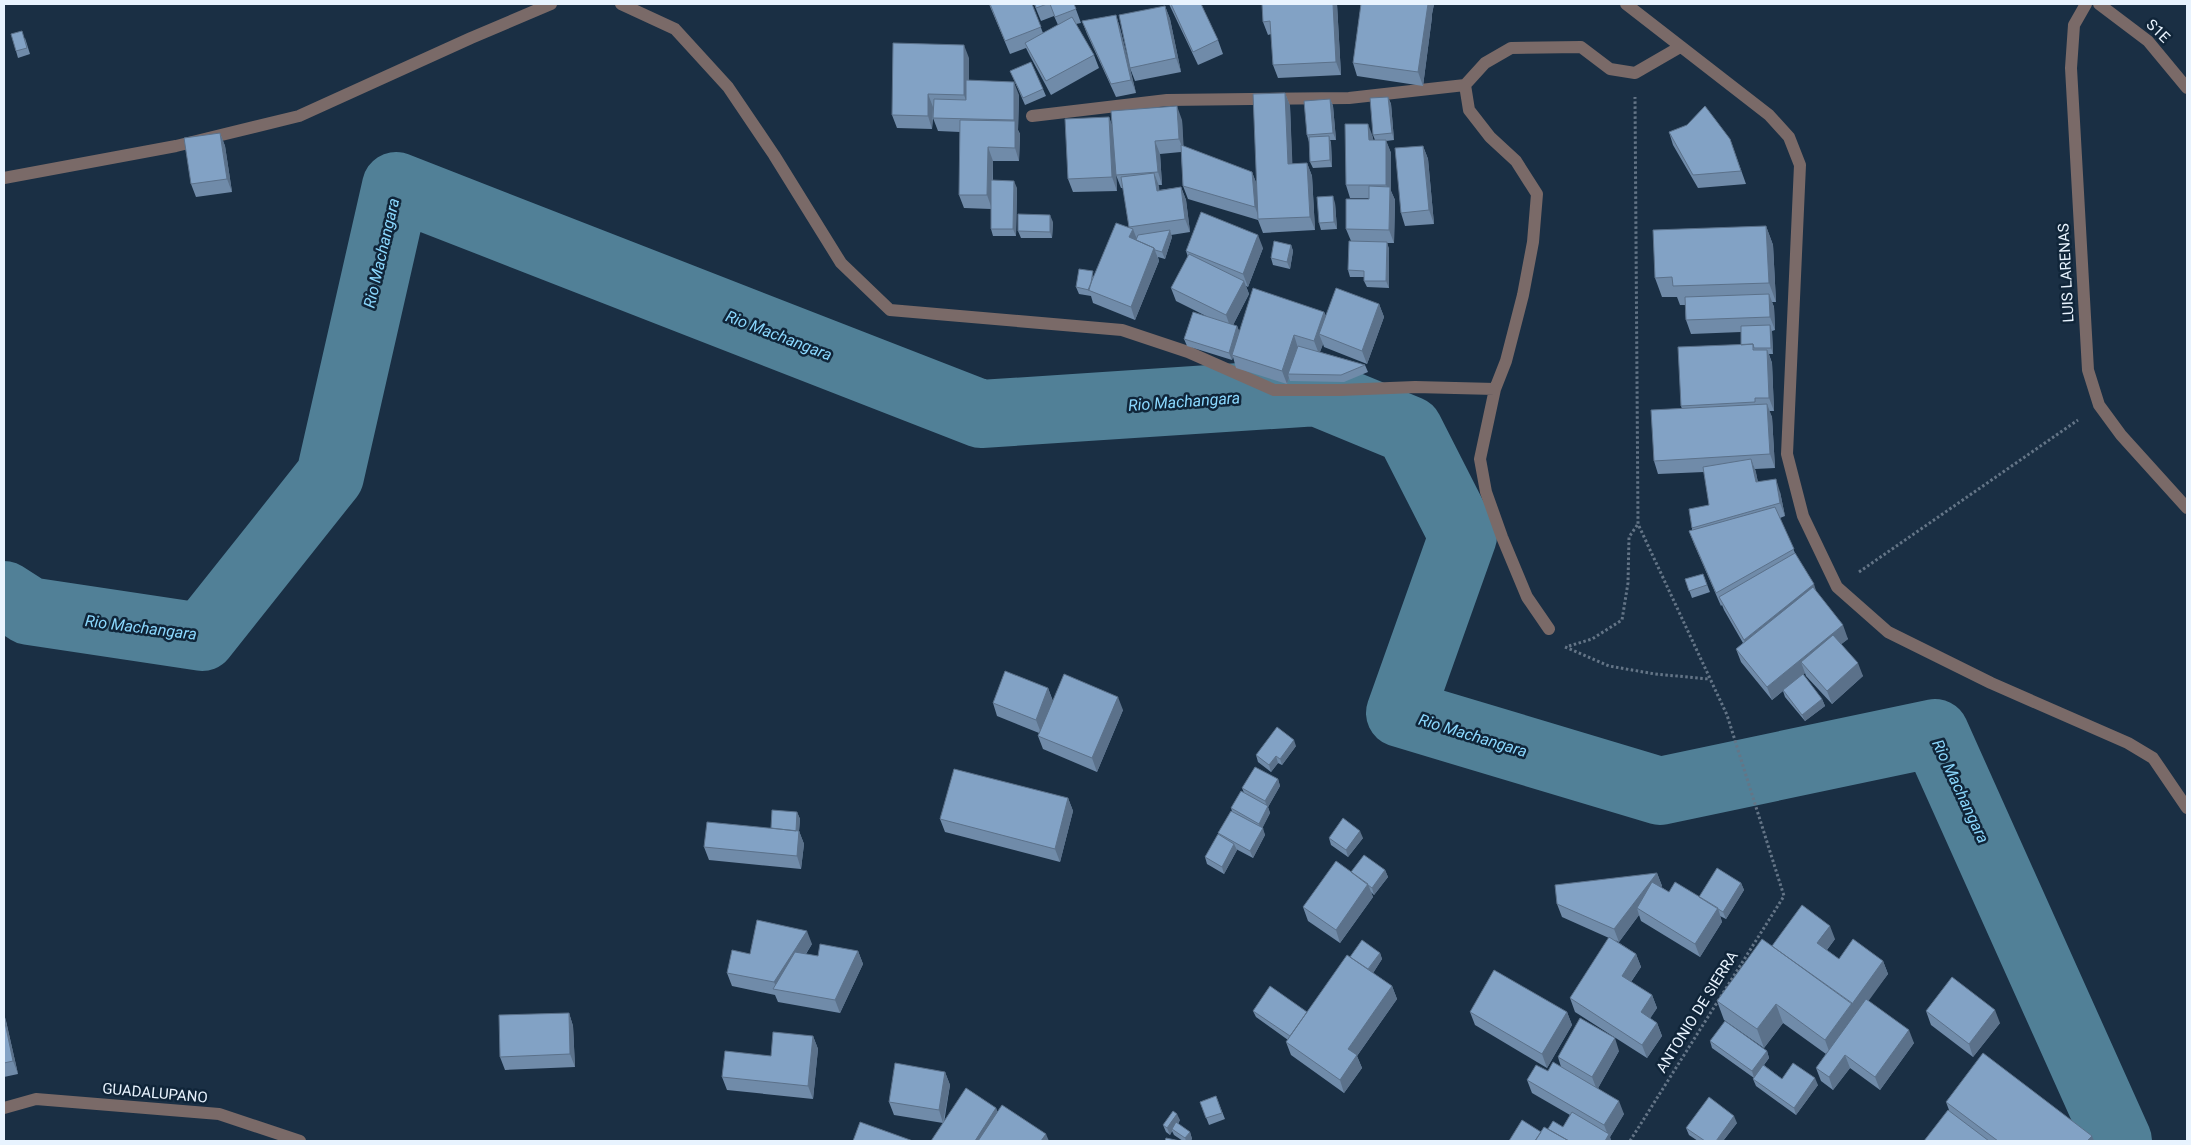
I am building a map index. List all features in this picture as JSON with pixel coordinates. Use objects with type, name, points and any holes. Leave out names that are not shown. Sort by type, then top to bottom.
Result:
[{"type":"street","points":[[4,178],[176,146],[299,116],[550,4]]},
{"type":"street","points":[[621,4],[675,29],[728,87],[774,155],[841,263],[890,310],[1122,330],[1188,352],[1274,390],[1415,387],[1495,389]]},
{"type":"street","points":[[1626,4],[1769,115],[1789,137],[1800,165],[1787,454],[1803,516],[1838,586],[1888,632],[1991,684],[2128,743],[2153,758],[2187,808]]},
{"type":"street","name":"LUIS LARENAS","points":[[2086,4],[2074,26],[2071,68],[2088,370],[2099,405],[2121,435],[2187,508]]},
{"type":"street","name":"S1E","points":[[2099,4],[2148,41],[2187,88]]},
{"type":"street","points":[[1032,116],[1167,100],[1350,98],[1465,85],[1484,63],[1511,48],[1581,47],[1610,69],[1635,73],[1680,47]]},
{"type":"street","points":[[1465,85],[1469,110],[1490,137],[1516,161],[1537,194],[1533,242],[1523,296],[1506,361],[1495,389],[1480,459],[1486,492],[1527,597],[1549,629]]},
{"type":"street","name":"GUADALUPANO","points":[[4,1108],[36,1099],[220,1114],[300,1141]]},
{"type":"path","points":[[1635,73],[1638,524],[1710,679]]},
{"type":"path","points":[[1838,586],[2099,405]]},
{"type":"path","points":[[1565,647],[1592,639],[1622,620],[1628,583],[1629,537],[1638,524]]},
{"type":"path","points":[[1549,629],[1565,647],[1609,666],[1656,674],[1710,679]]},
{"type":"path","name":"ANTONIO DE SIERRA","points":[[1630,1141],[1784,896],[1727,715],[1710,679]]},
{"type":"building","points":[[990,4],[1032,4],[1041,27],[1005,41]]},
{"type":"building","points":[[1035,4],[1047,4],[1036,8]]},
{"type":"building","points":[[1050,4],[1074,4],[1076,9],[1055,17]]},
{"type":"building","points":[[1171,4],[1201,4],[1218,40],[1193,52]]},
{"type":"building","points":[[1262,4],[1333,4],[1336,62],[1273,65],[1270,21],[1263,22]]},
{"type":"building","points":[[1361,4],[1428,4],[1418,72],[1353,63]]},
{"type":"building","points":[[1165,6],[1176,58],[1130,68],[1119,15]]},
{"type":"building","points":[[1116,15],[1131,80],[1111,84],[1082,21]]},
{"type":"building","points":[[1072,17],[1094,55],[1046,81],[1025,43]]},
{"type":"building","points":[[22,31],[27,48],[16,51],[11,34]]},
{"type":"building","points":[[893,43],[964,45],[964,95],[928,94],[928,116],[892,115]]},
{"type":"building","points":[[1031,62],[1043,89],[1023,98],[1010,71]]},
{"type":"building","points":[[966,80],[1014,82],[1014,120],[933,118],[934,99],[966,100]]},
{"type":"building","points":[[1285,93],[1288,164],[1307,163],[1310,217],[1258,219],[1253,94]]},
{"type":"building","points":[[1388,97],[1392,133],[1373,135],[1370,98]]},
{"type":"building","points":[[1330,99],[1333,133],[1307,135],[1304,101]]},
{"type":"building","points":[[1177,106],[1179,139],[1155,141],[1158,172],[1116,175],[1111,111]]},
{"type":"building","points":[[1705,106],[1730,139],[1741,171],[1693,175],[1669,132],[1687,125]]},
{"type":"building","points":[[1109,117],[1112,177],[1068,179],[1065,119]]},
{"type":"building","points":[[960,120],[1015,121],[1015,148],[988,147],[987,195],[959,195]]},
{"type":"building","points":[[1345,124],[1368,124],[1369,140],[1386,140],[1386,185],[1346,185]]},
{"type":"building","points":[[220,133],[227,179],[191,184],[184,138]]},
{"type":"building","points":[[1329,136],[1330,160],[1310,162],[1309,137]]},
{"type":"building","points":[[1181,145],[1252,172],[1255,207],[1183,186]]},
{"type":"building","points":[[1423,146],[1429,210],[1401,213],[1395,148]]},
{"type":"building","points":[[1154,173],[1157,191],[1181,187],[1185,219],[1129,227],[1121,177]]},
{"type":"building","points":[[991,180],[1014,181],[1013,229],[991,229]]},
{"type":"building","points":[[1369,186],[1390,187],[1389,230],[1346,229],[1346,199],[1369,199]]},
{"type":"building","points":[[1333,196],[1334,222],[1319,223],[1317,197]]},
{"type":"building","points":[[1201,212],[1258,235],[1243,274],[1186,251]]},
{"type":"building","points":[[1018,214],[1050,215],[1050,232],[1018,231]]},
{"type":"building","points":[[1116,223],[1133,229],[1129,237],[1154,248],[1131,307],[1088,290]]},
{"type":"building","points":[[1766,226],[1769,283],[1673,286],[1672,277],[1655,278],[1653,230]]},
{"type":"building","points":[[1170,230],[1162,252],[1136,240],[1138,235]]},
{"type":"building","points":[[1274,241],[1291,245],[1287,262],[1271,258]]},
{"type":"building","points":[[1349,241],[1387,242],[1386,281],[1364,281],[1364,271],[1348,270]]},
{"type":"building","points":[[1189,254],[1244,281],[1226,315],[1171,288]]},
{"type":"building","points":[[1079,269],[1093,271],[1089,290],[1076,287]]},
{"type":"building","points":[[1253,288],[1324,312],[1314,341],[1294,335],[1282,371],[1232,355]]},
{"type":"building","points":[[1336,288],[1379,304],[1362,351],[1319,334]]},
{"type":"building","points":[[1769,294],[1770,317],[1686,320],[1685,297]]},
{"type":"building","points":[[1193,312],[1237,326],[1229,353],[1184,339]]},
{"type":"building","points":[[1770,325],[1771,348],[1754,348],[1753,344],[1741,345],[1741,326]]},
{"type":"building","points":[[1753,344],[1753,350],[1767,350],[1769,398],[1755,398],[1755,402],[1681,406],[1678,347]]},
{"type":"building","points":[[1298,346],[1365,365],[1341,375],[1288,374]]},
{"type":"building","points":[[1767,404],[1770,454],[1654,461],[1651,410]]},
{"type":"building","points":[[1751,459],[1756,482],[1776,479],[1780,503],[1692,528],[1689,509],[1709,505],[1703,467]]},
{"type":"building","points":[[1775,507],[1794,549],[1716,593],[1689,531]]},
{"type":"building","points":[[1795,553],[1814,584],[1744,640],[1719,597]]},
{"type":"building","points":[[1703,574],[1707,585],[1689,591],[1685,579]]},
{"type":"building","points":[[1813,587],[1843,625],[1767,687],[1736,649]]},
{"type":"building","points":[[1833,635],[1858,663],[1827,691],[1801,662]]},
{"type":"building","points":[[1005,671],[1048,688],[1036,720],[993,703]]},
{"type":"building","points":[[1064,674],[1118,697],[1092,758],[1038,736]]},
{"type":"building","points":[[1803,674],[1822,699],[1802,715],[1783,690]]},
{"type":"building","points":[[1277,727],[1294,740],[1280,759],[1276,756],[1269,765],[1256,755]]},
{"type":"building","points":[[1255,767],[1278,779],[1265,801],[1242,788]]},
{"type":"building","points":[[954,769],[1068,798],[1055,849],[940,819]]},
{"type":"building","points":[[1241,791],[1268,806],[1259,824],[1231,808]]},
{"type":"building","points":[[772,810],[797,812],[796,831],[771,828]]},
{"type":"building","points":[[1231,811],[1263,828],[1250,851],[1218,833]]},
{"type":"building","points":[[1343,818],[1360,831],[1346,850],[1329,838]]},
{"type":"building","points":[[707,822],[799,831],[797,856],[704,847]]},
{"type":"building","points":[[1218,834],[1234,844],[1222,867],[1205,857]]},
{"type":"building","points":[[1364,855],[1385,870],[1372,888],[1351,872]]},
{"type":"building","points":[[1336,861],[1368,884],[1336,930],[1303,907]]},
{"type":"building","points":[[1717,868],[1741,883],[1723,912],[1699,897]]},
{"type":"building","points":[[1657,873],[1614,929],[1557,904],[1555,885]]},
{"type":"building","points":[[1652,882],[1669,892],[1675,882],[1718,908],[1695,944],[1637,908]]},
{"type":"building","points":[[1802,905],[1830,926],[1817,943],[1839,959],[1853,939],[1883,961],[1852,1004],[1772,946]]},
{"type":"building","points":[[757,920],[807,931],[774,982],[727,973],[732,950],[750,954]]},
{"type":"building","points":[[1609,937],[1636,954],[1622,976],[1652,995],[1641,1012],[1657,1023],[1642,1045],[1570,998]]},
{"type":"building","points":[[1762,939],[1852,1003],[1825,1040],[1776,1004],[1757,1029],[1717,1001]]},
{"type":"building","points":[[1362,940],[1380,953],[1368,969],[1350,957]]},
{"type":"building","points":[[820,944],[858,951],[835,1000],[773,989],[795,952],[818,956]]},
{"type":"building","points":[[1347,955],[1392,986],[1348,1049],[1357,1055],[1340,1080],[1286,1042]]},
{"type":"building","points":[[1494,970],[1567,1012],[1542,1054],[1470,1012]]},
{"type":"building","points":[[1952,977],[1995,1010],[1969,1044],[1926,1011]]},
{"type":"building","points":[[1270,986],[1307,1012],[1290,1036],[1253,1011]]},
{"type":"building","points":[[1866,999],[1909,1030],[1875,1077],[1845,1055],[1829,1077],[1816,1068]]},
{"type":"building","points":[[569,1013],[570,1054],[500,1057],[499,1015]]},
{"type":"building","points":[[4,1018],[13,1061],[4,1063]]},
{"type":"building","points":[[1580,1018],[1615,1038],[1592,1077],[1558,1057]]},
{"type":"building","points":[[1725,1021],[1767,1051],[1752,1071],[1710,1041]]},
{"type":"building","points":[[773,1032],[813,1036],[808,1086],[722,1077],[725,1051],[771,1056]]},
{"type":"building","points":[[1983,1053],[2092,1136],[2087,1141],[1998,1141],[1946,1102]]},
{"type":"building","points":[[1553,1062],[1619,1101],[1604,1125],[1527,1080],[1536,1065],[1548,1071]]},
{"type":"building","points":[[895,1063],[945,1072],[939,1110],[889,1102]]},
{"type":"building","points":[[1793,1063],[1815,1078],[1794,1108],[1753,1079],[1763,1065],[1782,1079]]},
{"type":"building","points":[[966,1088],[996,1108],[975,1141],[931,1141]]},
{"type":"building","points":[[1216,1096],[1222,1113],[1206,1118],[1200,1102]]},
{"type":"building","points":[[1709,1097],[1734,1116],[1716,1141],[1705,1141],[1686,1128]]},
{"type":"building","points":[[1002,1105],[1046,1134],[1041,1141],[978,1141]]},
{"type":"building","points":[[1948,1110],[1989,1141],[1924,1141]]},
{"type":"building","points":[[1173,1111],[1177,1114],[1167,1128],[1163,1125]]},
{"type":"building","points":[[1572,1112],[1609,1134],[1605,1141],[1569,1141],[1548,1129],[1553,1121],[1563,1127]]},
{"type":"building","points":[[1522,1120],[1541,1132],[1535,1141],[1509,1141]]},
{"type":"building","points":[[860,1122],[913,1141],[853,1141]]},
{"type":"building","points":[[1176,1122],[1190,1132],[1185,1138],[1172,1129]]},
{"type":"building","points":[[1544,1127],[1569,1141],[1535,1141]]},
{"type":"building","points":[[1166,1138],[1180,1141],[1165,1141]]},
{"type":"waterway","name":"Rio Machangara","points":[[4,595],[29,611],[202,637],[330,476],[396,186],[981,414],[1317,392],[1409,430],[1463,536],[1400,713],[1660,791],[1935,733],[2118,1141]]}]
